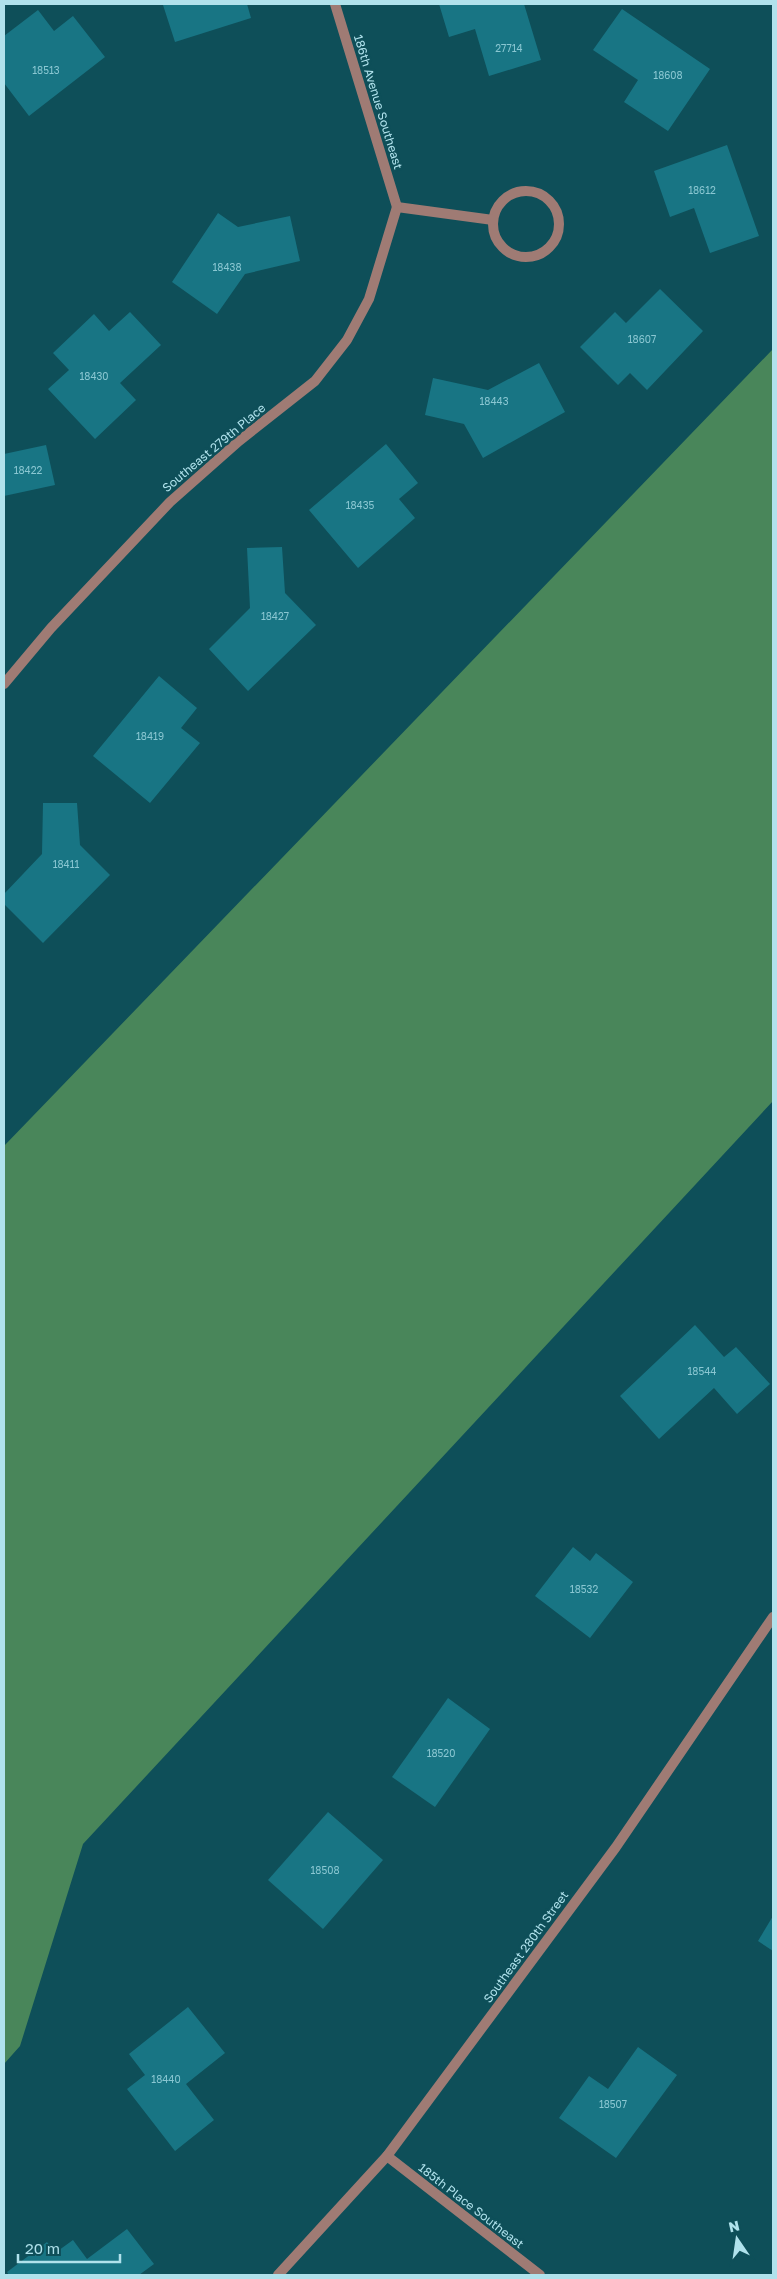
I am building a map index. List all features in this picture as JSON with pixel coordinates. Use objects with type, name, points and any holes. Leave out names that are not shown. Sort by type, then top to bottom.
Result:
[{"type":"street","name":"186th Avenue Southeast","points":[[335,4],[397,208]]},
{"type":"street","points":[[530,191],[542,195],[552,204],[558,215],[559,228],[555,240],[546,250],[534,256],[522,257],[509,253],[499,244],[494,233],[492,220],[497,208],[505,198],[517,192],[530,191]]},
{"type":"street","points":[[397,208],[492,220]]},
{"type":"street","name":"Southeast 279th Place","points":[[4,684],[51,628],[170,502],[239,441],[315,381],[347,340],[369,299],[397,208]]},
{"type":"street","name":"Southeast 280th Street","points":[[278,2275],[387,2156],[616,1847],[773,1617]]},
{"type":"street","name":"185th Place Southeast","points":[[387,2156],[540,2275]]},
{"type":"green space","points":[[773,349],[773,1101],[83,1844],[20,2046],[4,2064],[4,1146]]},
{"type":"building","points":[[160,4],[247,4],[251,18],[175,42],[163,5]]},
{"type":"building","points":[[439,4],[524,4],[541,60],[489,76],[475,29],[449,37]]},
{"type":"building","points":[[622,9],[710,69],[668,131],[624,102],[638,80],[593,50]]},
{"type":"building","points":[[38,10],[54,31],[73,16],[105,57],[29,116],[4,83],[4,36]]},
{"type":"building","points":[[727,145],[759,236],[710,253],[694,208],[670,217],[654,171]]},
{"type":"building","points":[[218,213],[238,227],[290,216],[300,261],[245,274],[217,314],[172,282]]},
{"type":"building","points":[[660,289],[703,331],[647,390],[630,373],[618,385],[580,347],[615,312],[626,323]]},
{"type":"building","points":[[130,312],[161,345],[120,383],[136,400],[95,439],[48,389],[69,370],[53,353],[94,314],[109,331]]},
{"type":"building","points":[[539,363],[565,412],[483,458],[464,424],[425,415],[433,378],[488,390]]},
{"type":"building","points":[[386,444],[418,483],[399,499],[415,518],[358,568],[309,510]]},
{"type":"building","points":[[46,445],[55,485],[4,496],[4,454]]},
{"type":"building","points":[[282,547],[285,593],[316,625],[248,691],[209,649],[250,608],[247,548]]},
{"type":"building","points":[[159,676],[197,708],[181,728],[200,743],[150,803],[93,756]]},
{"type":"building","points":[[43,803],[77,803],[80,845],[110,875],[43,943],[4,904],[4,894],[42,854]]},
{"type":"building","points":[[695,1325],[724,1357],[736,1347],[770,1384],[737,1414],[714,1388],[659,1439],[620,1396]]},
{"type":"building","points":[[573,1547],[590,1561],[596,1553],[633,1582],[590,1638],[535,1596]]},
{"type":"building","points":[[448,1698],[490,1729],[435,1807],[392,1777]]},
{"type":"building","points":[[328,1812],[383,1860],[323,1929],[268,1880]]},
{"type":"building","points":[[773,1916],[773,1951],[758,1941]]},
{"type":"building","points":[[188,2007],[225,2053],[186,2084],[214,2120],[175,2151],[127,2089],[145,2075],[129,2054]]},
{"type":"building","points":[[638,2047],[677,2075],[616,2158],[559,2118],[589,2076],[608,2089]]},
{"type":"building","points":[[127,2229],[154,2264],[139,2275],[9,2275],[7,2272],[47,2242],[55,2253],[73,2240],[87,2259]]}]
